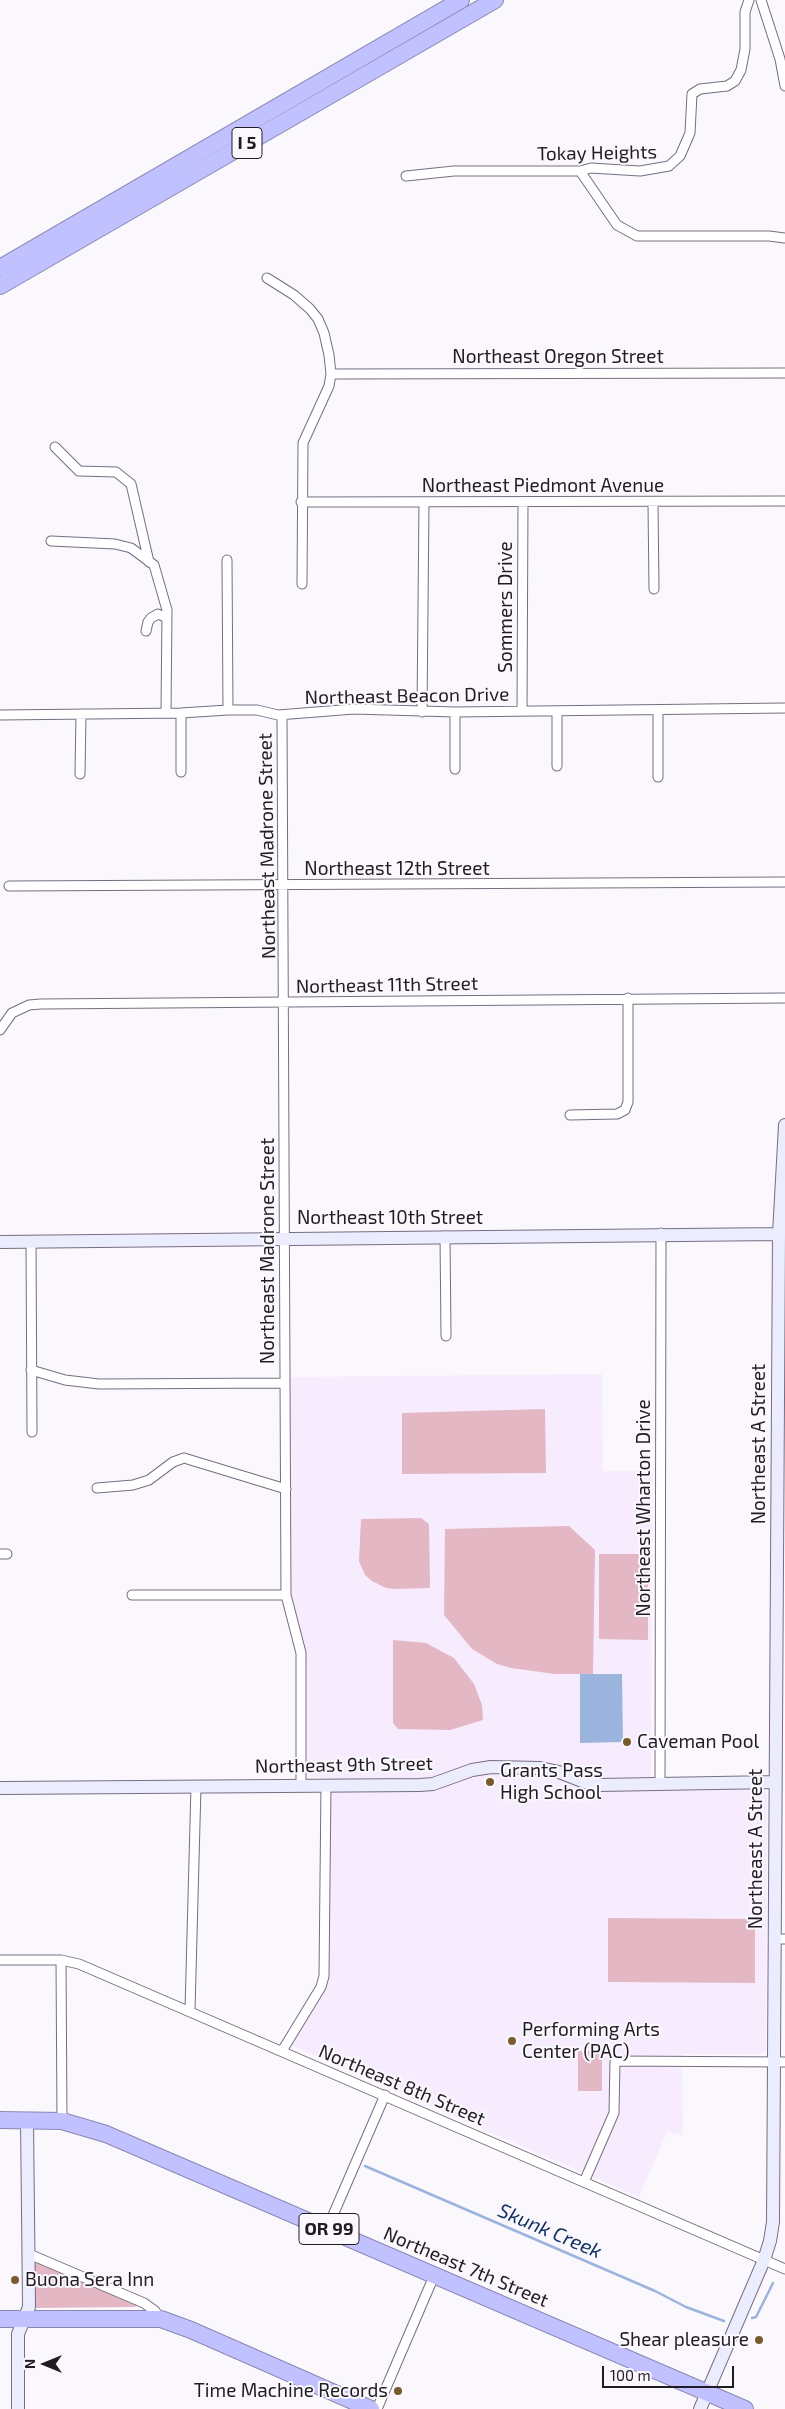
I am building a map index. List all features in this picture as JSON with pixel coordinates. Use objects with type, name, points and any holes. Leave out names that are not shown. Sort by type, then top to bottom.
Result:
[{"type":"highway","name":"I 5","points":[[0,268],[461,0]]},
{"type":"highway","name":"I 5","points":[[0,286],[495,0]]},
{"type":"highway","name":"Northeast 7th Street","points":[[0,2120],[62,2121],[106,2134],[745,2409]]},
{"type":"highway","points":[[0,2319],[161,2319],[191,2330],[372,2409]]},
{"type":"street","name":"Tokay Heights","points":[[406,176],[454,171],[580,171],[591,168],[616,171],[650,171],[662,169],[675,162],[685,147],[690,133],[692,94],[700,89],[728,86],[734,81],[740,70],[745,49],[745,12],[748,0]]},
{"type":"street","points":[[761,0],[780,59],[785,86]]},
{"type":"street","points":[[580,171],[617,225],[637,236],[768,236],[785,238]]},
{"type":"street","points":[[268,278],[305,304],[318,319],[327,342],[331,374],[324,400],[303,443],[301,502],[302,584]]},
{"type":"street","name":"Northeast Oregon Street","points":[[331,374],[785,373]]},
{"type":"street","points":[[55,447],[78,470],[116,472],[131,484],[150,562]]},
{"type":"street","name":"Northeast Piedmont Avenue","points":[[301,502],[653,503],[785,501]]},
{"type":"street","points":[[422,712],[424,502]]},
{"type":"street","name":"Sommers Drive","points":[[522,712],[523,502]]},
{"type":"street","points":[[653,503],[654,589]]},
{"type":"street","points":[[51,542],[115,544],[131,548],[154,565],[162,585],[167,618],[166,713]]},
{"type":"street","points":[[227,560],[228,710]]},
{"type":"street","points":[[146,631],[151,618],[158,614],[167,618]]},
{"type":"street","name":"Northeast Beacon Drive","points":[[0,715],[181,713],[228,710],[257,710],[282,715],[354,709],[422,712],[522,712],[785,708]]},
{"type":"street","points":[[658,710],[658,776]]},
{"type":"street","points":[[557,711],[557,766]]},
{"type":"street","points":[[455,712],[455,769]]},
{"type":"street","points":[[181,713],[181,772]]},
{"type":"street","points":[[80,774],[81,714]]},
{"type":"street","name":"Northeast Madrone Street","points":[[282,715],[285,1003],[284,1383],[286,1595],[301,1659],[301,1786]]},
{"type":"street","name":"Northeast 12th Street","points":[[9,886],[785,882]]},
{"type":"street","points":[[570,1115],[617,1114],[625,1110],[628,1102],[628,998]]},
{"type":"street","name":"Northeast 11th Street","points":[[0,1030],[12,1013],[29,1005],[41,1004],[785,998]]},
{"type":"street","name":"Northeast A Street","points":[[700,2409],[764,2260],[773,2222],[780,2062],[775,1782],[781,1662],[782,1343],[779,1234],[785,1125]]},
{"type":"street","name":"Northeast 10th Street","points":[[0,1242],[661,1233],[779,1234]]},
{"type":"street","name":"Northeast Wharton Drive","points":[[660,1784],[661,1233]]},
{"type":"street","points":[[445,1236],[446,1336]]},
{"type":"street","points":[[31,1241],[32,1432]]},
{"type":"street","points":[[31,1370],[65,1380],[99,1384],[284,1383]]},
{"type":"street","points":[[97,1488],[133,1485],[149,1480],[173,1462],[184,1458],[286,1489]]},
{"type":"street","points":[[132,1595],[286,1595]]},
{"type":"street","name":"Northeast 9th Street","points":[[0,1788],[433,1784],[472,1770],[491,1768],[544,1769],[587,1784],[598,1785],[775,1782]]},
{"type":"street","points":[[282,2051],[321,1986],[324,1976],[326,1785]]},
{"type":"street","points":[[190,2010],[196,1786]]},
{"type":"street","name":"Northeast 8th Street","points":[[0,1960],[61,1960],[79,1964],[190,2010],[785,2269]]},
{"type":"street","points":[[61,1960],[62,2121]]},
{"type":"street","points":[[584,2182],[614,2113],[615,2061],[780,2062]]},
{"type":"street","points":[[327,2229],[385,2095]]},
{"type":"street","points":[[18,2409],[18,2334],[29,2307],[27,2120]]},
{"type":"street","points":[[29,2254],[144,2303],[155,2311],[161,2319]]},
{"type":"street","points":[[377,2409],[434,2276]]},
{"type":"shaded area","name":"Grants Pass High School","points":[[602,1374],[603,1471],[653,1471],[651,1789],[761,1787],[767,1795],[766,2051],[762,2054],[682,2054],[683,2136],[667,2132],[639,2197],[292,2046],[291,2042],[323,1989],[329,1778],[311,1777],[307,1773],[307,1664],[291,1591],[290,1377]]},
{"type":"shaded area","points":[[545,1409],[546,1473],[402,1474],[402,1413]]},
{"type":"shaded area","points":[[421,1518],[429,1524],[430,1588],[386,1588],[365,1575],[359,1561],[361,1519]]},
{"type":"shaded area","points":[[569,1526],[595,1550],[593,1674],[555,1674],[511,1668],[497,1664],[472,1649],[444,1615],[445,1529]]},
{"type":"shaded area","points":[[599,1554],[648,1554],[648,1640],[599,1639]]},
{"type":"shaded area","points":[[393,1640],[426,1643],[454,1658],[474,1684],[482,1705],[483,1720],[450,1730],[398,1729],[393,1723]]},
{"type":"shaded area","points":[[608,1918],[755,1919],[755,1983],[608,1982]]},
{"type":"shaded area","points":[[578,2051],[602,2051],[602,2091],[578,2091]]},
{"type":"shaded area","points":[[34,2257],[137,2305],[135,2307],[33,2308]]},
{"type":"water","points":[[580,1674],[622,1674],[623,1742],[580,1743]]},
{"type":"waterway","name":"Skunk Creek","points":[[365,2166],[655,2291],[686,2307],[724,2321]]},
{"type":"waterway","name":"Skunk Creek","points":[[752,2318],[756,2317],[773,2283]]},
{"type":"place","name":"Caveman Pool","points":[[627,1742]]},
{"type":"place","name":"Grants Pass High School","points":[[490,1782]]},
{"type":"place","name":"Performing Arts Center (PAC)","points":[[512,2041]]},
{"type":"place","name":"Buona Sera Inn","points":[[15,2280]]},
{"type":"place","name":"Shear pleasure","points":[[759,2340]]},
{"type":"place","name":"Time Machine Records","points":[[398,2391]]}]
